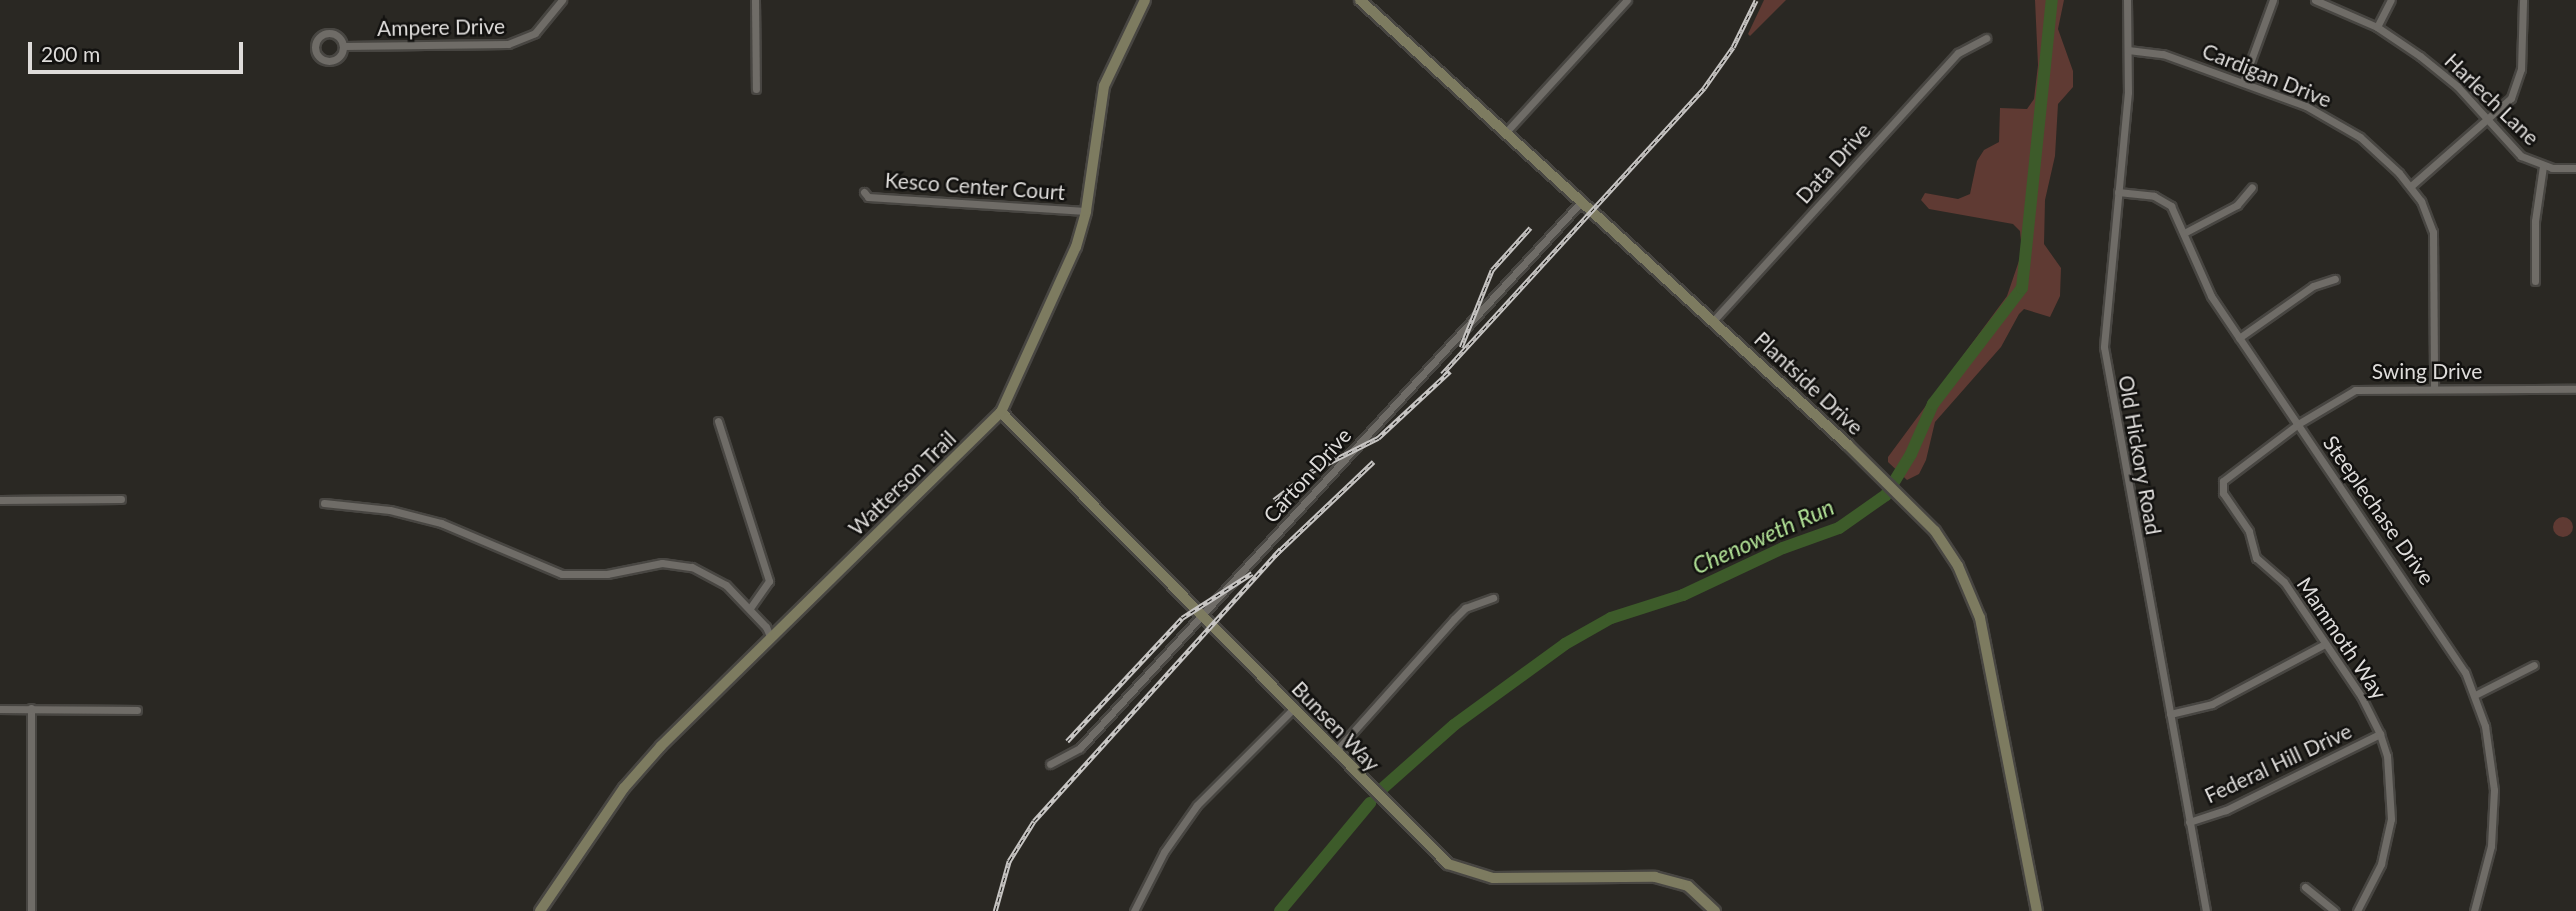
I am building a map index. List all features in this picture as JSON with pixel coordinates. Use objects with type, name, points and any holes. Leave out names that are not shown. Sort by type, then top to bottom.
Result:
[{"type":"street","name":"Ampere Drive","points":[[344,46],[338,58],[328,61],[319,57],[315,45],[319,36],[331,32],[344,46],[508,44],[535,33],[562,0]]},
{"type":"street","points":[[755,0],[756,89]]},
{"type":"street","name":"Watterson Trail","points":[[540,911],[641,769],[1001,412],[1076,247],[1086,211],[1104,86],[1145,0]]},
{"type":"street","name":"Plantside Drive","points":[[1360,0],[1906,499],[1945,545],[1980,618],[2037,911]]},
{"type":"street","points":[[1506,132],[1627,0]]},
{"type":"street","name":"Old Hickory Road","points":[[2127,0],[2128,50],[2104,347],[2206,911]]},
{"type":"street","points":[[2243,82],[2273,0]]},
{"type":"street","name":"Harlech Lane","points":[[2315,0],[2377,27],[2441,72],[2521,156],[2543,166],[2576,168]]},
{"type":"street","points":[[2377,27],[2391,0]]},
{"type":"street","points":[[2411,187],[2507,103],[2518,82],[2523,0]]},
{"type":"street","name":"Data Drive","points":[[1713,321],[1958,53],[1986,38]]},
{"type":"street","name":"Cardigan Drive","points":[[2128,50],[2164,54],[2243,82],[2336,121],[2379,154],[2411,187],[2428,215],[2434,239],[2434,388]]},
{"type":"street","points":[[2535,281],[2535,222],[2543,166]]},
{"type":"street","points":[[2183,233],[2236,205],[2252,187]]},
{"type":"street","name":"Kesco Center Court","points":[[864,192],[868,197],[1086,211]]},
{"type":"street","name":"Steeplechase Drive","points":[[2118,192],[2164,200],[2183,233],[2208,289],[2429,613],[2475,695],[2494,790],[2491,846],[2474,911]]},
{"type":"street","name":"Carton Drive","points":[[1051,764],[1080,748],[1582,201]]},
{"type":"street","points":[[2239,338],[2314,286],[2335,279]]},
{"type":"street","name":"Swing Drive","points":[[2223,481],[2298,424],[2355,390],[2576,389]]},
{"type":"street","name":"Bunsen Way","points":[[1001,412],[1430,849],[1456,869],[1493,878],[1655,877],[1688,886],[1715,911]]},
{"type":"street","points":[[718,421],[769,581],[750,608]]},
{"type":"street","name":"Mammoth Way","points":[[2223,481],[2224,493],[2249,531],[2256,558],[2284,582],[2361,696],[2380,734],[2387,756],[2391,820],[2379,872],[2357,911]]},
{"type":"street","points":[[0,500],[121,499]]},
{"type":"street","points":[[324,503],[390,510],[441,523],[562,574],[607,574],[662,563],[692,567],[726,585],[750,608],[771,638]]},
{"type":"street","points":[[1335,751],[1465,608],[1493,598]]},
{"type":"street","points":[[2170,714],[2212,704],[2326,645]]},
{"type":"street","points":[[2475,695],[2534,665]]},
{"type":"street","points":[[31,708],[31,911]]},
{"type":"street","points":[[0,709],[137,710]]},
{"type":"street","points":[[1134,911],[1164,852],[1197,805],[1293,709]]},
{"type":"street","name":"Federal Hill Drive","points":[[2189,822],[2226,810],[2380,734]]},
{"type":"street","points":[[2305,887],[2335,911]]},
{"type":"shaded area","points":[[1764,0],[1786,0],[1750,36],[1748,34]]},
{"type":"shaded area","points":[[2035,0],[2064,0],[2058,29],[2073,71],[2073,87],[2058,104],[2055,156],[2045,200],[2044,244],[2061,268],[2060,296],[2050,317],[2024,309],[2019,314],[2001,347],[1935,422],[1926,460],[1919,474],[1907,480],[1888,462],[1888,457],[2007,296],[2022,252],[2020,231],[2013,224],[1929,209],[1921,200],[1925,193],[1958,199],[1970,194],[1977,161],[1984,150],[1999,142],[2000,108],[2027,109],[2034,99],[2038,65]]},
{"type":"shaded area","points":[[2559,517],[2567,517],[2573,527],[2567,537],[2559,537],[2553,531],[2553,523]]},
{"type":"waterway","name":"Chenoweth Run","points":[[1383,788],[1454,725],[1565,644],[1611,618],[1683,595],[1783,548],[1839,528],[1886,495],[1911,454],[1933,404],[2022,288],[2052,0]]},
{"type":"waterway","name":"Chenoweth Run","points":[[1280,911],[1370,803]]},
{"type":"railway","points":[[1442,374],[1704,88],[1733,47],[1756,0]]},
{"type":"railway","points":[[1461,347],[1492,270],[1530,228]]},
{"type":"railway","points":[[1274,500],[1312,471],[1378,438],[1450,371]]},
{"type":"railway","points":[[1274,556],[1373,462]]},
{"type":"railway","points":[[995,911],[1009,861],[1034,821],[1281,549]]},
{"type":"railway","points":[[1067,741],[1182,618],[1252,573]]}]
